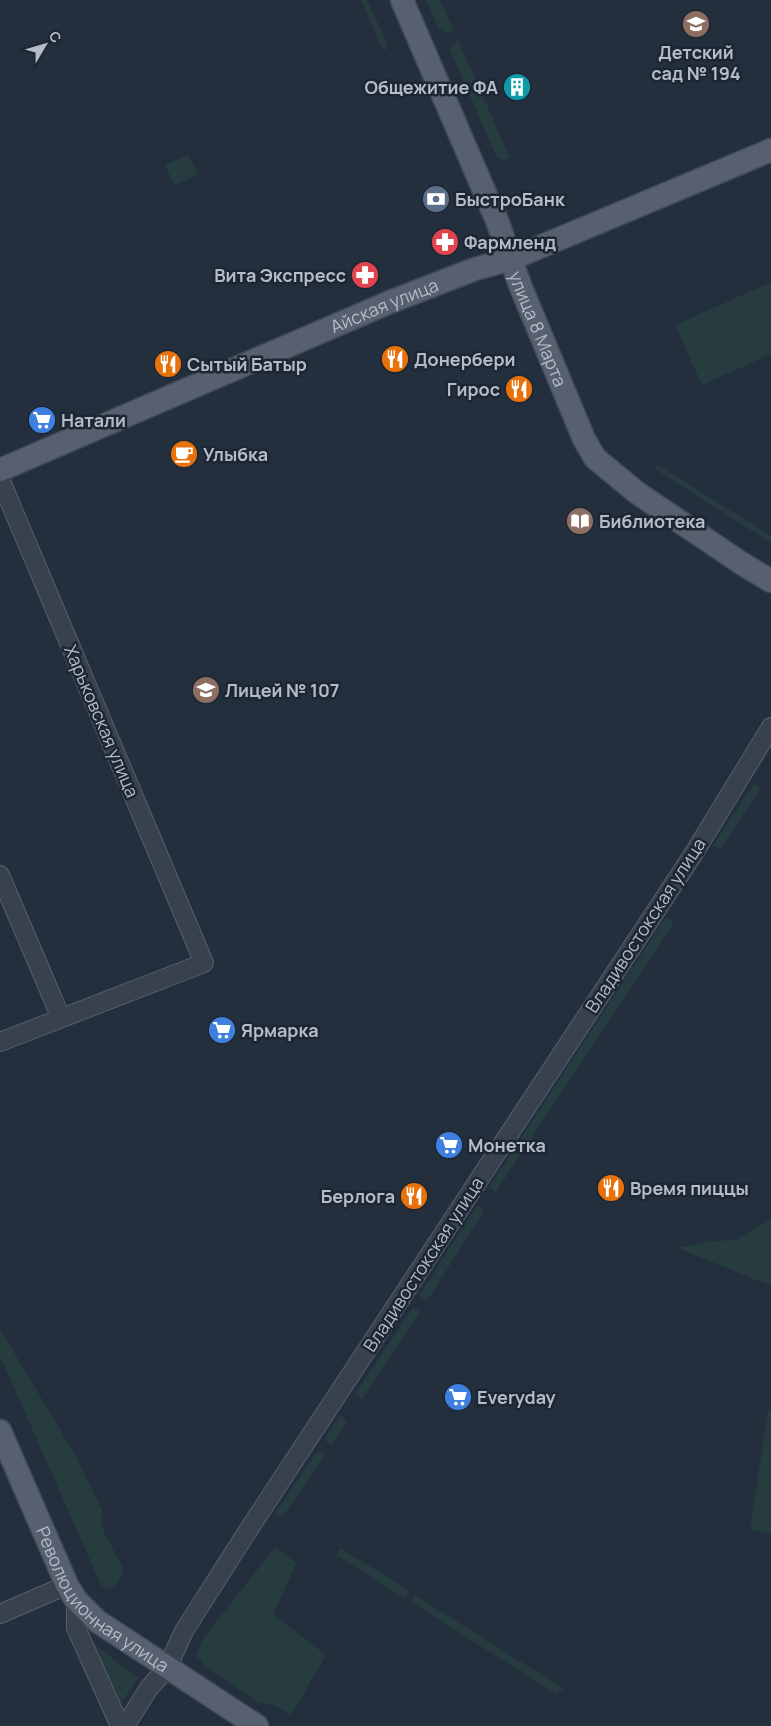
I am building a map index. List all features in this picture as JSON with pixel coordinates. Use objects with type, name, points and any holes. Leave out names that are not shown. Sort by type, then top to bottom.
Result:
[{"type":"main road","name":"улица 8 Марта","points":[[402,0],[498,223],[584,439],[595,458],[652,504],[771,581]]},
{"type":"main road","name":"Айская улица","points":[[0,470],[390,302],[475,269],[511,259],[771,150]]},
{"type":"main road","name":"Революционная улица","points":[[0,1431],[71,1593],[98,1622],[257,1726]]},
{"type":"street","name":"Харьковская улица","points":[[0,479],[204,963],[61,1018]]},
{"type":"street","name":"Владивостокская улица","points":[[125,1726],[149,1688],[166,1668],[194,1615],[596,998],[694,853],[771,727]]},
{"type":"street","points":[[0,875],[61,1018],[0,1042]]},
{"type":"street","points":[[0,1614],[71,1593],[76,1628],[120,1726]]},
{"type":"green space","points":[[361,0],[367,0],[388,45],[384,52]]},
{"type":"green space","points":[[426,0],[440,0],[454,31],[446,33],[439,29]]},
{"type":"green space","points":[[458,40],[510,158],[503,160],[497,158],[449,48]]},
{"type":"green space","points":[[189,155],[198,175],[174,185],[165,165]]},
{"type":"green space","points":[[771,282],[771,354],[702,385],[675,325]]},
{"type":"green space","points":[[657,464],[771,536],[771,543],[655,469]]},
{"type":"green space","points":[[754,784],[761,788],[720,850],[713,845]]},
{"type":"green space","points":[[666,917],[674,922],[496,1192],[489,1187]]},
{"type":"green space","points":[[477,1206],[485,1210],[427,1301],[419,1296]]},
{"type":"green space","points":[[771,1219],[771,1286],[678,1248],[711,1241],[736,1240]]},
{"type":"green space","points":[[413,1307],[420,1312],[362,1399],[355,1394]]},
{"type":"green space","points":[[0,1329],[74,1453],[102,1510],[101,1522],[104,1533],[122,1566],[123,1575],[115,1586],[105,1589],[101,1585],[0,1356]]},
{"type":"green space","points":[[768,1410],[771,1410],[771,1534],[750,1530]]},
{"type":"green space","points":[[340,1416],[347,1421],[332,1445],[324,1440]]},
{"type":"green space","points":[[318,1450],[325,1455],[282,1518],[275,1513]]},
{"type":"green space","points":[[275,1547],[297,1563],[273,1614],[326,1655],[291,1715],[274,1705],[258,1702],[206,1667],[196,1655],[202,1640]]},
{"type":"green space","points":[[340,1548],[410,1591],[405,1599],[336,1555]]},
{"type":"green space","points":[[415,1595],[564,1689],[556,1694],[411,1602]]},
{"type":"green space","points":[[86,1638],[138,1678],[115,1712]]},
{"type":"place","name":"Детский сад № 194","points":[[696,24]]},
{"type":"place","name":"Общежитие ФА","points":[[517,87]]},
{"type":"place","name":"БыстроБанк","points":[[436,199]]},
{"type":"place","name":"Фармленд","points":[[445,242]]},
{"type":"place","name":"Вита Экспресс","points":[[365,275]]},
{"type":"place","name":"Донербери","points":[[395,359]]},
{"type":"place","name":"Сытый Батыр","points":[[168,364]]},
{"type":"place","name":"Гирос","points":[[519,389]]},
{"type":"place","name":"Натали","points":[[42,420]]},
{"type":"place","name":"Улыбка","points":[[184,454]]},
{"type":"place","name":"Библиотека","points":[[580,521]]},
{"type":"place","name":"Лицей № 107","points":[[206,690]]},
{"type":"place","name":"Ярмарка","points":[[222,1030]]},
{"type":"place","name":"Монетка","points":[[449,1145]]},
{"type":"place","name":"Время пиццы","points":[[611,1188]]},
{"type":"place","name":"Берлога","points":[[414,1196]]},
{"type":"place","name":"Everyday","points":[[458,1397]]}]
